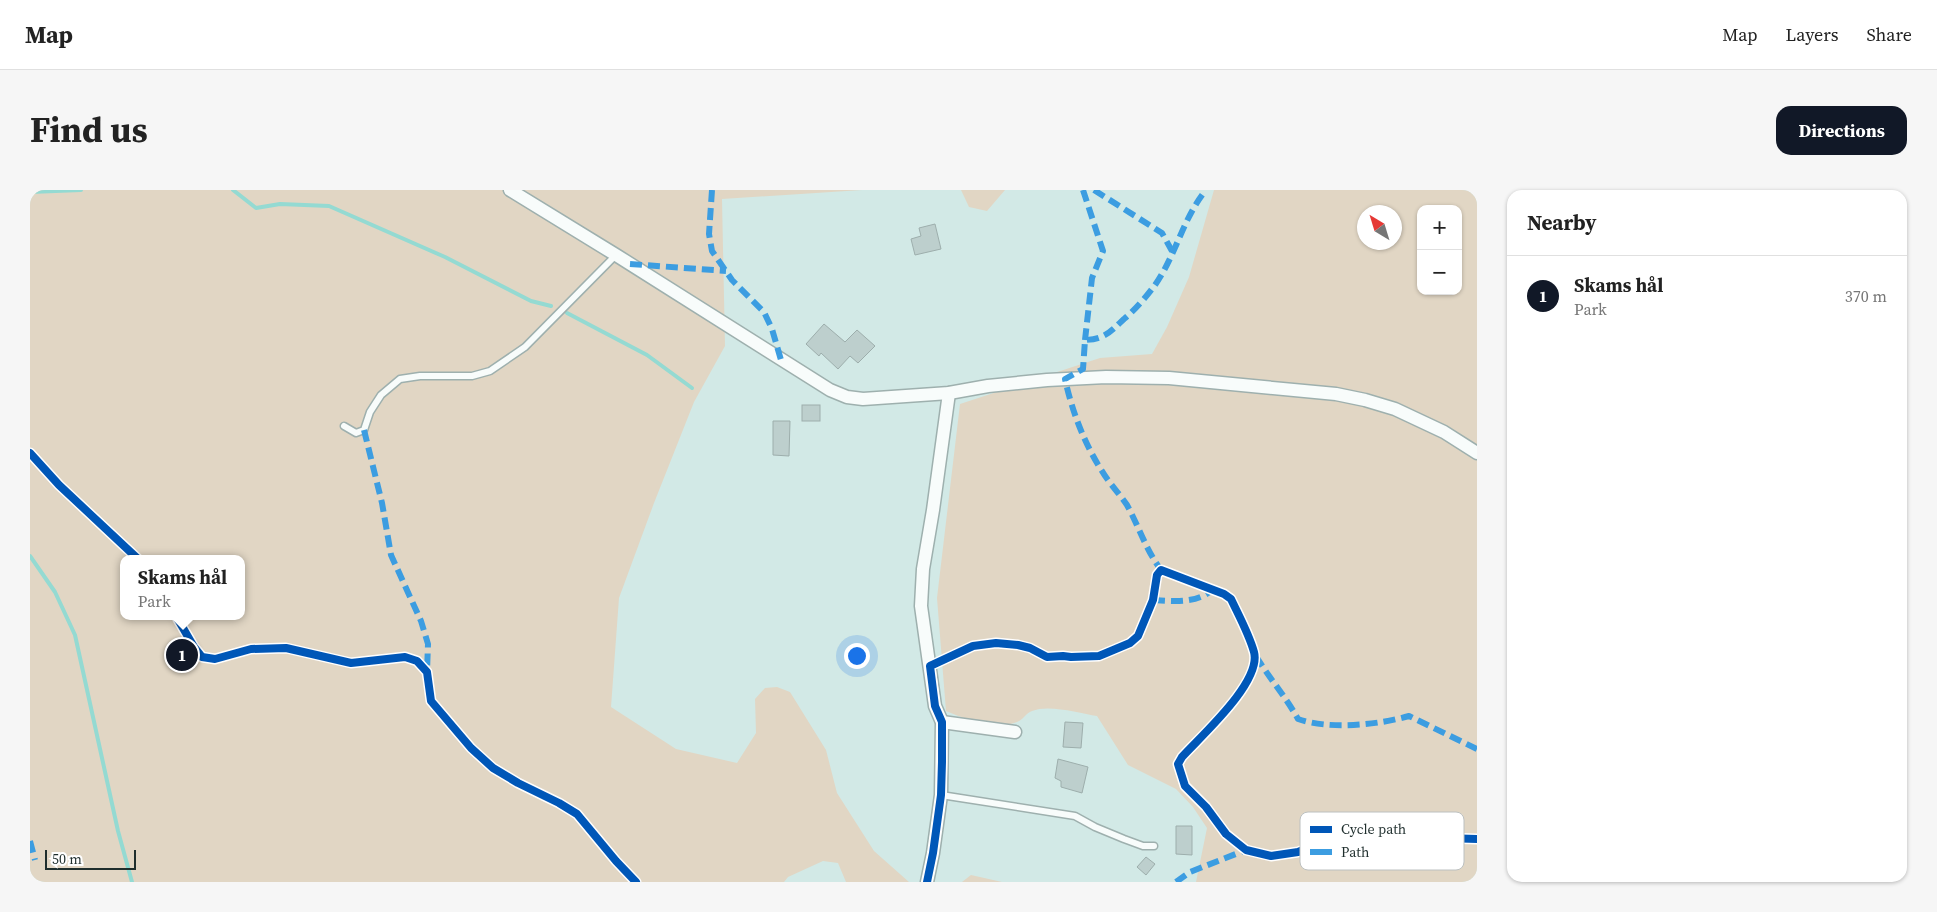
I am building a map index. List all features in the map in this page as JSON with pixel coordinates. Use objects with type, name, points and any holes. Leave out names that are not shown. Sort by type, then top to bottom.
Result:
[{"type":"street","points":[[510,190],[616,254],[830,390],[847,397],[863,398],[949,393],[988,386],[1047,380],[1106,377],[1169,378],[1336,394],[1365,400],[1395,409],[1444,432],[1477,453]]},
{"type":"street","points":[[927,882],[941,795],[942,722],[935,706],[921,606],[923,569],[949,393]]},
{"type":"street","points":[[942,722],[1014,732]]},
{"type":"lane","points":[[344,426],[356,433],[364,430],[370,412],[381,395],[400,379],[420,376],[472,376],[490,371],[525,347],[616,254]]},
{"type":"lane","points":[[941,795],[1075,816],[1124,839],[1143,846],[1154,846]]},
{"type":"shaded area","points":[[30,190],[862,190],[722,199],[725,346],[694,402],[619,598],[611,707],[676,749],[737,763],[756,733],[755,699],[765,688],[777,687],[790,692],[826,750],[837,793],[874,851],[909,882],[846,882],[838,863],[823,861],[788,877],[784,882],[30,882]]},
{"type":"shaded area","points":[[961,190],[1005,190],[987,211],[969,207]]},
{"type":"shaded area","points":[[1214,190],[1477,190],[1477,882],[1196,882],[1207,828],[1193,807],[1176,789],[1128,765],[1097,716],[1047,708],[1030,712],[1017,722],[1000,725],[971,720],[946,711],[937,598],[960,404],[1100,358],[1152,354],[1167,327],[1189,277]]},
{"type":"shaded area","points":[[971,875],[1002,882],[962,882]]},
{"type":"building","points":[[935,224],[941,249],[915,255],[911,239],[921,236],[919,228]]},
{"type":"building","points":[[824,324],[845,342],[857,330],[875,346],[858,363],[850,356],[838,369],[821,353],[819,356],[806,344]]},
{"type":"building","points":[[802,405],[820,405],[820,421],[802,421]]},
{"type":"building","points":[[773,421],[790,421],[789,456],[773,455]]},
{"type":"building","points":[[1065,722],[1083,723],[1081,748],[1063,747]]},
{"type":"building","points":[[1058,759],[1088,767],[1082,793],[1061,787],[1061,781],[1055,778]]},
{"type":"building","points":[[1176,826],[1192,826],[1192,855],[1176,854]]},
{"type":"building","points":[[1146,857],[1155,864],[1146,875],[1137,867]]},
{"type":"waterway","points":[[30,192],[81,190]]},
{"type":"waterway","points":[[233,190],[256,208],[280,204],[329,206],[445,257],[531,301],[551,306]]},
{"type":"waterway","points":[[567,313],[647,355],[692,388]]},
{"type":"waterway","points":[[30,556],[55,592],[75,635],[118,831],[132,882]]},
{"type":"marked path","points":[[712,190],[709,234],[712,251],[732,280],[764,312],[772,329],[781,360]]},
{"type":"marked path","points":[[1083,190],[1103,251],[1092,278],[1085,340]]},
{"type":"marked path","points":[[1094,190],[1162,233],[1172,251]]},
{"type":"marked path","points":[[1164,571],[1161,570],[1151,554],[1127,505],[1105,475],[1084,438],[1071,403],[1065,379],[1083,369],[1085,340],[1098,338],[1111,331],[1137,307],[1155,285],[1169,261],[1191,212],[1206,190]]},
{"type":"marked path","points":[[630,264],[726,271]]},
{"type":"marked path","points":[[364,430],[382,503],[391,555],[421,621],[428,644],[427,672]]},
{"type":"marked path","points":[[1153,600],[1192,600],[1212,590]]},
{"type":"marked path","points":[[1256,656],[1298,719],[1324,724],[1354,725],[1383,722],[1409,716],[1477,749]]},
{"type":"marked path","points":[[30,841],[35,860]]},
{"type":"marked path","points":[[1176,882],[1190,872],[1246,850]]},
{"type":"cycle path","points":[[30,453],[59,485],[134,555]]},
{"type":"cycle path","points":[[927,882],[941,795],[942,762],[942,722],[935,706],[930,666],[973,646],[996,643],[1030,648],[1047,657],[1099,656],[1130,643],[1138,636],[1153,600],[1157,575],[1161,570],[1224,594],[1231,599],[1247,632],[1254,652],[1254,664],[1249,678],[1240,693],[1182,757],[1178,764],[1185,786],[1206,807],[1226,834],[1246,850],[1271,856],[1300,851]]},
{"type":"cycle path","points":[[178,620],[202,657],[215,659],[251,649],[286,648],[351,663],[405,657],[417,661],[427,672],[431,701],[471,748],[493,768],[577,814],[636,882]]},
{"type":"cycle path","points":[[1464,839],[1477,839]]},
{"type":"place","name":"Skams hål","points":[[182,655]]}]
